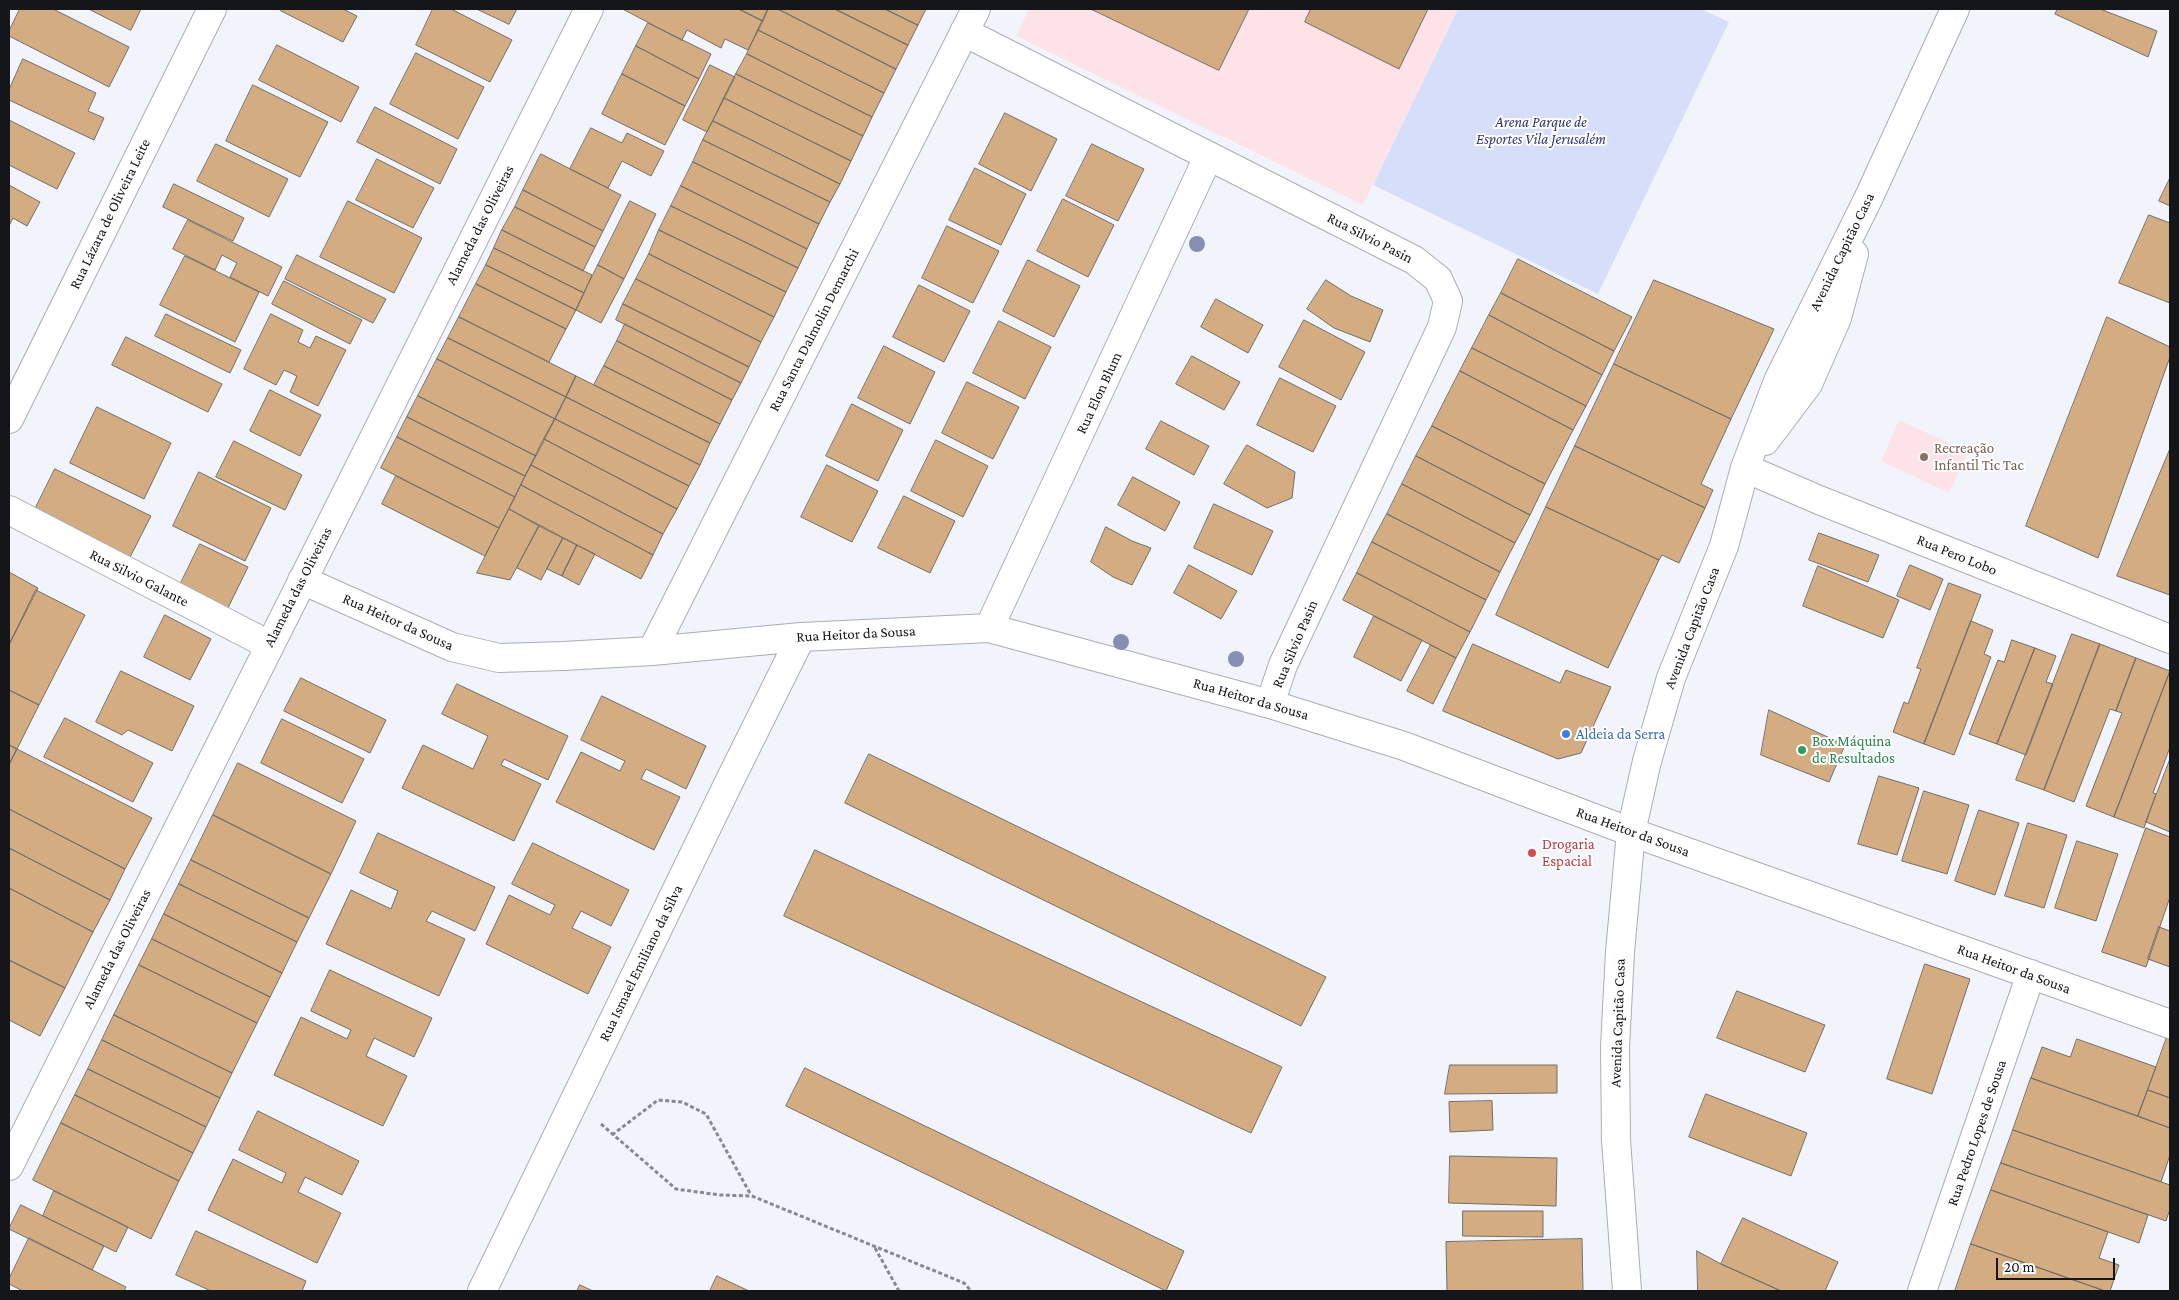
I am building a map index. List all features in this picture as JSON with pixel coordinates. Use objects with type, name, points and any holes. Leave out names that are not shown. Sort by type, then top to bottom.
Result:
[{"type":"street","name":"Rua Lázara de Oliveira Leite","points":[[9,418],[212,9]]},
{"type":"street","name":"Alameda das Oliveiras","points":[[9,1166],[589,9]]},
{"type":"street","name":"Avenida Capitão Casa","points":[[1626,1291],[1616,1140],[1615,1047],[1620,952],[1631,832],[1647,761],[1671,678],[1724,546],[1745,468],[1808,384],[1837,318],[1869,197],[1955,9]]},
{"type":"street","name":"Rua Silvio Pasin","points":[[970,20],[1208,157],[1414,260],[1438,280],[1448,301],[1442,327],[1283,665],[1270,704]]},
{"type":"street","name":"Rua Santa Dalmolin Demarchi","points":[[652,651],[970,20]]},
{"type":"street","name":"Rua Elon Blum","points":[[989,628],[1208,157]]},
{"type":"street","name":"Rua Pero Lobo","points":[[1745,468],[1819,500],[2170,639]]},
{"type":"street","name":"Rua Silvio Galante","points":[[9,510],[269,645]]},
{"type":"street","name":"Rua Heitor da Sousa","points":[[302,580],[452,647],[499,658],[652,651],[801,637],[989,628],[1270,704],[1404,746],[1631,832],[2170,1024]]},
{"type":"street","name":"Rua Ismael Emiliano da Silva","points":[[482,1291],[801,637]]},
{"type":"street","name":"Rua Pedro Lopes de Sousa","points":[[1922,1291],[2031,974]]},
{"type":"path","points":[[575,1099],[612,1135],[676,1189],[720,1195],[752,1196],[964,1282],[971,1291]]},
{"type":"path","points":[[612,1135],[658,1100],[682,1102],[706,1114],[752,1196]]},
{"type":"path","points":[[875,1247],[899,1291]]},
{"type":"shaded area","points":[[1029,9],[1458,9],[1363,205],[1016,36]]},
{"type":"shaded area","name":"Recreação Infantil Tic Tac","points":[[1899,420],[1968,452],[1949,493],[1881,461]]},
{"type":"green space","name":"Arena Parque de Esportes Vila Jerusalém","points":[[1458,9],[1701,9],[1729,22],[1598,294],[1373,185]]},
{"type":"building","points":[[20,9],[53,9],[129,47],[109,87],[9,36],[9,31]]},
{"type":"building","points":[[89,9],[141,9],[131,30]]},
{"type":"building","points":[[282,9],[343,9],[357,16],[343,42],[281,11]]},
{"type":"building","points":[[433,9],[451,9],[512,40],[490,82],[416,45]]},
{"type":"building","points":[[477,9],[517,9],[509,24]]},
{"type":"building","points":[[623,9],[739,9],[763,21],[748,50],[725,39],[721,48],[687,30],[682,40]]},
{"type":"building","points":[[739,9],[768,9],[763,21]]},
{"type":"building","points":[[768,9],[778,9],[896,69],[884,93],[758,30]]},
{"type":"building","points":[[778,9],[835,9],[908,45],[896,69]]},
{"type":"building","points":[[835,9],[885,9],[918,25],[908,45]]},
{"type":"building","points":[[885,9],[926,9],[918,25]]},
{"type":"building","points":[[1091,9],[1249,9],[1219,70]]},
{"type":"building","points":[[1311,9],[1428,9],[1399,69],[1305,22]]},
{"type":"building","points":[[2058,9],[2100,9],[2157,31],[2148,57],[2055,14]]},
{"type":"building","points":[[648,23],[711,54],[699,79],[636,46]]},
{"type":"building","points":[[758,30],[884,93],[872,117],[747,54]]},
{"type":"building","points":[[277,45],[359,87],[341,122],[259,80]]},
{"type":"building","points":[[636,46],[699,79],[685,106],[622,74]]},
{"type":"building","points":[[416,53],[484,87],[458,139],[390,104]]},
{"type":"building","points":[[747,54],[872,117],[863,136],[736,74]]},
{"type":"building","points":[[23,59],[96,93],[88,111],[104,118],[94,140],[9,100],[9,90]]},
{"type":"building","points":[[710,65],[735,77],[707,132],[683,120]]},
{"type":"building","points":[[622,74],[685,106],[665,145],[602,114]]},
{"type":"building","points":[[736,74],[863,136],[851,161],[724,98]]},
{"type":"building","points":[[253,85],[328,122],[300,177],[226,141]]},
{"type":"building","points":[[724,98],[851,161],[840,184],[713,121]]},
{"type":"building","points":[[375,107],[457,149],[440,184],[357,142]]},
{"type":"building","points":[[1005,113],[1057,139],[1031,191],[979,164]]},
{"type":"building","points":[[9,120],[75,153],[57,189],[9,165]]},
{"type":"building","points":[[713,121],[840,184],[830,202],[703,140]]},
{"type":"building","points":[[591,128],[622,143],[627,133],[664,151],[651,176],[622,161],[608,188],[570,169]]},
{"type":"building","points":[[703,140],[830,202],[819,224],[693,162]]},
{"type":"building","points":[[216,144],[288,179],[269,217],[197,181]]},
{"type":"building","points":[[1092,144],[1144,169],[1118,221],[1066,196]]},
{"type":"building","points":[[541,154],[621,195],[603,231],[523,190]]},
{"type":"building","points":[[377,159],[434,188],[413,228],[356,200]]},
{"type":"building","points":[[693,162],[819,224],[807,249],[681,186]]},
{"type":"building","points":[[975,168],[1026,194],[1001,245],[949,220]]},
{"type":"building","points":[[2170,178],[2170,206],[2159,201]]},
{"type":"building","points":[[174,184],[244,218],[233,241],[163,207]]},
{"type":"building","points":[[9,185],[40,202],[27,226],[13,218],[9,226]]},
{"type":"building","points":[[681,186],[807,249],[798,268],[671,206]]},
{"type":"building","points":[[523,190],[603,231],[595,247],[515,207]]},
{"type":"building","points":[[1063,199],[1114,225],[1088,277],[1037,251]]},
{"type":"building","points":[[348,201],[422,238],[394,293],[320,257]]},
{"type":"building","points":[[630,201],[656,214],[624,279],[598,265]]},
{"type":"building","points":[[671,206],[798,268],[786,292],[659,230]]},
{"type":"building","points":[[515,207],[595,247],[583,271],[502,230]]},
{"type":"building","points":[[2149,215],[2170,223],[2170,303],[2119,283]]},
{"type":"building","points":[[188,220],[282,267],[268,296],[230,277],[237,263],[222,255],[215,270],[173,249]]},
{"type":"building","points":[[947,226],[999,251],[973,303],[922,278]]},
{"type":"building","points":[[502,230],[592,275],[584,293],[494,248]]},
{"type":"building","points":[[659,230],[786,292],[774,317],[649,254]]},
{"type":"building","points":[[494,248],[584,293],[576,310],[486,265]]},
{"type":"building","points":[[649,254],[774,317],[761,342],[636,279]]},
{"type":"building","points":[[297,255],[386,299],[373,323],[285,279]]},
{"type":"building","points":[[185,256],[259,292],[235,342],[160,305]]},
{"type":"building","points":[[1518,259],[1632,317],[1614,351],[1501,293]]},
{"type":"building","points":[[1028,260],[1080,286],[1054,337],[1003,311]]},
{"type":"building","points":[[486,265],[576,310],[566,329],[476,284]]},
{"type":"building","points":[[598,265],[624,279],[601,323],[576,310]]},
{"type":"building","points":[[636,279],[761,342],[749,367],[623,304]]},
{"type":"building","points":[[1326,280],[1351,296],[1383,310],[1370,342],[1334,328],[1307,309]]},
{"type":"building","points":[[1654,280],[1774,329],[1731,419],[1614,364]]},
{"type":"building","points":[[284,281],[362,320],[350,344],[272,304]]},
{"type":"building","points":[[476,284],[566,329],[549,362],[459,317]]},
{"type":"building","points":[[919,285],[970,311],[944,362],[893,337]]},
{"type":"building","points":[[1501,293],[1614,351],[1602,375],[1489,315]]},
{"type":"building","points":[[1216,299],[1263,325],[1248,353],[1201,327]]},
{"type":"building","points":[[623,304],[749,367],[741,383],[616,320]]},
{"type":"building","points":[[166,314],[241,350],[230,373],[155,336]]},
{"type":"building","points":[[271,314],[303,330],[298,342],[310,348],[316,336],[346,350],[318,406],[290,392],[297,376],[284,370],[276,385],[244,369]]},
{"type":"building","points":[[1489,315],[1602,375],[1586,406],[1472,348]]},
{"type":"building","points":[[459,317],[576,376],[566,397],[448,338]]},
{"type":"building","points":[[2107,317],[2170,347],[2170,357],[2098,558],[2026,526]]},
{"type":"building","points":[[1304,320],[1365,352],[1341,400],[1279,367]]},
{"type":"building","points":[[999,321],[1051,347],[1025,399],[973,373]]},
{"type":"building","points":[[625,324],[741,383],[732,400],[617,341]]},
{"type":"building","points":[[126,337],[222,384],[208,412],[112,365]]},
{"type":"building","points":[[448,338],[566,397],[555,419],[437,359]]},
{"type":"building","points":[[617,341],[732,400],[720,424],[604,366]]},
{"type":"building","points":[[884,346],[935,372],[910,424],[858,398]]},
{"type":"building","points":[[1472,348],[1586,406],[1573,430],[1460,371]]},
{"type":"building","points":[[1192,356],[1240,382],[1224,410],[1176,384]]},
{"type":"building","points":[[437,359],[555,419],[536,456],[418,396]]},
{"type":"building","points":[[1614,364],[1731,419],[1701,484],[1713,490],[1705,508],[1575,446]]},
{"type":"building","points":[[604,366],[720,424],[710,443],[594,385]]},
{"type":"building","points":[[1460,371],[1573,430],[1545,484],[1432,426]]},
{"type":"building","points":[[576,376],[710,443],[700,465],[566,397]]},
{"type":"building","points":[[1280,378],[1336,406],[1313,452],[1257,425]]},
{"type":"building","points":[[967,382],[1019,407],[993,459],[942,433]]},
{"type":"building","points":[[270,390],[321,415],[300,456],[250,431]]},
{"type":"building","points":[[418,396],[536,456],[525,476],[407,417]]},
{"type":"building","points":[[566,397],[700,465],[689,486],[555,419]]},
{"type":"building","points":[[852,404],[903,430],[878,481],[826,456]]},
{"type":"building","points":[[97,407],[171,443],[144,499],[70,463]]},
{"type":"building","points":[[407,417],[525,476],[515,497],[397,437]]},
{"type":"building","points":[[555,419],[689,486],[677,509],[544,439]]},
{"type":"building","points":[[1161,421],[1209,446],[1194,475],[1146,449]]},
{"type":"building","points":[[1432,426],[1545,484],[1530,515],[1416,456]]},
{"type":"building","points":[[397,437],[515,497],[499,528],[381,468]]},
{"type":"building","points":[[544,439],[677,509],[663,534],[531,465]]},
{"type":"building","points":[[936,440],[988,466],[963,517],[911,491]]},
{"type":"building","points":[[234,441],[302,475],[285,510],[216,477]]},
{"type":"building","points":[[1247,445],[1295,472],[1292,498],[1267,508],[1224,484]]},
{"type":"building","points":[[1575,446],[1705,508],[1679,563],[1662,555],[1659,560],[1546,507]]},
{"type":"building","points":[[2170,449],[2170,595],[2117,576]]},
{"type":"building","points":[[1416,456],[1530,515],[1515,543],[1402,484]]},
{"type":"building","points":[[531,465],[663,534],[653,555],[521,485]]},
{"type":"building","points":[[827,465],[878,491],[852,542],[801,517]]},
{"type":"building","points":[[55,469],[151,516],[126,565],[43,524],[36,507]]},
{"type":"building","points":[[199,472],[271,508],[245,561],[173,526]]},
{"type":"building","points":[[396,476],[499,528],[485,556],[382,504]]},
{"type":"building","points":[[1133,477],[1180,502],[1165,531],[1118,505]]},
{"type":"building","points":[[1402,484],[1515,543],[1500,572],[1387,514]]},
{"type":"building","points":[[521,485],[653,555],[641,579],[509,509]]},
{"type":"building","points":[[904,496],[955,521],[930,573],[878,548]]},
{"type":"building","points":[[1214,504],[1273,531],[1252,575],[1194,548]]},
{"type":"building","points":[[1546,507],[1659,560],[1608,668],[1496,615]]},
{"type":"building","points":[[509,509],[539,526],[510,580],[477,573]]},
{"type":"building","points":[[1387,514],[1500,572],[1486,600],[1372,542]]},
{"type":"building","points":[[539,526],[563,538],[541,580],[517,568]]},
{"type":"building","points":[[1106,527],[1132,541],[1151,548],[1132,585],[1113,577],[1091,562]]},
{"type":"building","points":[[1819,533],[1879,555],[1868,582],[1809,560]]},
{"type":"building","points":[[563,538],[577,545],[562,576],[547,569]]},
{"type":"building","points":[[1372,542],[1486,600],[1470,632],[1357,573]]},
{"type":"building","points":[[200,544],[248,567],[225,614],[177,591]]},
{"type":"building","points":[[577,545],[595,554],[579,585],[562,576]]},
{"type":"building","points":[[1189,565],[1237,591],[1221,619],[1174,593]]},
{"type":"building","points":[[1910,565],[1943,579],[1930,610],[1897,596]]},
{"type":"building","points":[[1818,566],[1899,600],[1883,638],[1803,606]]},
{"type":"building","points":[[9,572],[38,588],[9,645]]},
{"type":"building","points":[[1357,573],[1470,632],[1456,658],[1343,600]]},
{"type":"building","points":[[1949,583],[1981,595],[1924,744],[1893,732],[1904,702],[1908,704],[1921,669],[1917,668]]},
{"type":"building","points":[[36,590],[85,615],[39,705],[9,690],[9,645]]},
{"type":"building","points":[[165,615],[211,639],[190,680],[144,657]]},
{"type":"building","points":[[1374,616],[1422,640],[1401,681],[1354,657]]},
{"type":"building","points":[[1971,621],[1993,630],[1984,654],[1991,657],[1954,755],[1924,744]]},
{"type":"building","points":[[2072,634],[2100,644],[2044,790],[2016,780]]},
{"type":"building","points":[[2012,640],[2035,648],[1997,744],[1969,734],[1998,660],[2004,662]]},
{"type":"building","points":[[1473,644],[1560,683],[1566,670],[1611,687],[1581,753],[1558,759],[1443,711]]},
{"type":"building","points":[[2100,644],[2136,658],[2116,711],[2110,709],[2074,802],[2044,790]]},
{"type":"building","points":[[1431,645],[1456,658],[1433,704],[1407,691]]},
{"type":"building","points":[[2035,648],[2056,656],[2046,682],[2053,684],[2026,755],[1997,744]]},
{"type":"building","points":[[2136,658],[2170,671],[2114,817],[2086,806],[2122,713],[2116,711]]},
{"type":"building","points":[[121,671],[194,706],[172,751],[128,730],[122,735],[96,722]]},
{"type":"building","points":[[2170,671],[2170,747],[2153,793],[2156,794],[2144,828],[2114,817]]},
{"type":"building","points":[[301,678],[386,720],[370,753],[284,711]]},
{"type":"building","points":[[457,684],[568,736],[548,780],[504,759],[501,765],[541,784],[514,841],[402,788],[423,745],[473,769],[488,736],[442,714]]},
{"type":"building","points":[[9,690],[39,705],[17,749],[9,745]]},
{"type":"building","points":[[602,696],[706,746],[686,789],[646,769],[641,779],[680,797],[654,850],[556,802],[581,752],[620,771],[625,761],[581,740]]},
{"type":"building","name":"Box Máquina de Resultados","points":[[1769,710],[1845,745],[1829,782],[1761,755]]},
{"type":"building","points":[[65,718],[153,763],[133,802],[44,757]]},
{"type":"building","points":[[282,719],[364,759],[342,803],[261,763]]},
{"type":"building","points":[[9,745],[17,749],[9,765]]},
{"type":"building","points":[[17,749],[152,818],[125,869],[9,809],[9,765]]},
{"type":"building","points":[[869,754],[1326,977],[1301,1026],[845,803]]},
{"type":"building","points":[[2170,759],[2170,832],[2146,822]]},
{"type":"building","points":[[238,763],[356,821],[331,874],[213,815]]},
{"type":"building","points":[[1879,776],[1919,788],[1897,855],[1858,844]]},
{"type":"building","points":[[1924,791],[1969,805],[1947,874],[1902,861]]},
{"type":"building","points":[[9,809],[125,869],[110,900],[9,848]]},
{"type":"building","points":[[1979,810],[2019,823],[1995,895],[1955,881]]},
{"type":"building","points":[[213,815],[331,874],[309,918],[191,860]]},
{"type":"building","points":[[2028,823],[2067,835],[2044,908],[2005,896]]},
{"type":"building","points":[[2146,828],[2170,837],[2170,897],[2146,967],[2102,952]]},
{"type":"building","points":[[378,833],[495,887],[475,931],[432,911],[426,921],[465,939],[439,996],[326,944],[351,890],[391,909],[398,891],[360,873]]},
{"type":"building","points":[[2077,841],[2118,854],[2096,921],[2055,908]]},
{"type":"building","points":[[533,843],[629,890],[611,926],[581,911],[572,928],[611,947],[588,994],[486,944],[509,895],[550,915],[555,905],[512,884]]},
{"type":"building","points":[[9,848],[110,900],[93,932],[9,888]]},
{"type":"building","points":[[815,850],[1282,1067],[1251,1133],[784,916]]},
{"type":"building","points":[[191,860],[309,918],[297,942],[179,884]]},
{"type":"building","points":[[179,884],[297,942],[282,973],[164,914]]},
{"type":"building","points":[[9,888],[93,932],[65,988],[9,960]]},
{"type":"building","points":[[164,914],[282,973],[270,997],[152,939]]},
{"type":"building","points":[[2159,927],[2170,931],[2170,967],[2148,959]]},
{"type":"building","points":[[152,939],[270,997],[257,1023],[139,965]]},
{"type":"building","points":[[9,960],[65,988],[40,1036],[9,1020]]},
{"type":"building","points":[[1925,964],[1970,979],[1932,1094],[1887,1079]]},
{"type":"building","points":[[139,965],[257,1023],[232,1073],[114,1015]]},
{"type":"building","points":[[330,970],[432,1018],[414,1057],[374,1038],[366,1056],[407,1076],[383,1126],[274,1075],[301,1017],[347,1039],[351,1030],[311,1011]]},
{"type":"building","points":[[1737,991],[1825,1025],[1805,1072],[1717,1038]]},
{"type":"building","points":[[114,1015],[232,1073],[220,1098],[102,1040]]},
{"type":"building","points":[[2167,1037],[2170,1038],[2170,1098],[2148,1090]]},
{"type":"building","points":[[2077,1039],[2156,1067],[2138,1116],[2031,1078],[2042,1047],[2070,1057]]},
{"type":"building","points":[[102,1040],[220,1098],[206,1127],[88,1069]]},
{"type":"building","points":[[1450,1065],[1557,1065],[1557,1093],[1445,1094]]},
{"type":"building","points":[[805,1068],[1184,1251],[1166,1291],[786,1106]]},
{"type":"building","points":[[88,1069],[206,1127],[193,1153],[75,1095]]},
{"type":"building","points":[[2031,1078],[2170,1128],[2170,1155],[2161,1182],[2013,1130]]},
{"type":"building","points":[[2148,1090],[2170,1098],[2170,1128],[2138,1116]]},
{"type":"building","points":[[1706,1094],[1807,1133],[1791,1176],[1689,1137]]},
{"type":"building","points":[[75,1095],[193,1153],[179,1181],[61,1123]]},
{"type":"building","points":[[1492,1101],[1493,1130],[1450,1132],[1449,1102]]},
{"type":"building","points":[[258,1111],[359,1161],[342,1195],[305,1177],[298,1192],[341,1213],[317,1263],[208,1210],[233,1159],[282,1183],[286,1173],[239,1150]]},
{"type":"building","points":[[61,1123],[179,1181],[151,1239],[33,1180]]},
{"type":"building","points":[[2013,1130],[2170,1185],[2170,1209],[2166,1221],[2001,1163]]},
{"type":"building","points":[[1450,1156],[1557,1158],[1556,1206],[1449,1203]]},
{"type":"building","points":[[2001,1163],[2148,1215],[2139,1243],[1991,1190]]},
{"type":"building","points":[[1991,1190],[2108,1232],[2099,1258],[2119,1265],[2110,1291],[2105,1291],[1971,1244]]},
{"type":"building","points":[[54,1191],[128,1227],[116,1252],[43,1216]]},
{"type":"building","points":[[21,1205],[104,1246],[92,1270],[9,1229]]},
{"type":"building","points":[[1463,1211],[1543,1211],[1543,1237],[1463,1236]]},
{"type":"building","points":[[1743,1218],[1838,1262],[1825,1291],[1781,1291],[1721,1264]]},
{"type":"building","points":[[196,1231],[306,1281],[302,1291],[211,1291],[176,1275]]},
{"type":"building","points":[[29,1238],[126,1287],[124,1291],[23,1291],[9,1284],[9,1279]]},
{"type":"building","points":[[1582,1239],[1583,1291],[1447,1291],[1446,1242]]},
{"type":"building","points":[[1971,1244],[2105,1291],[1955,1291]]},
{"type":"building","points":[[1697,1251],[1721,1264],[1781,1291],[1698,1291]]},
{"type":"building","points":[[717,1276],[749,1291],[710,1291]]},
{"type":"building","points":[[580,1285],[593,1291],[577,1291]]},
{"type":"place","name":"Recreação Infantil Tic Tac","points":[[1924,457]]},
{"type":"place","name":"Aldeia da Serra","points":[[1566,734]]},
{"type":"place","name":"Box Máquina de Resultados","points":[[1802,750]]},
{"type":"place","name":"Drogaria Espacial","points":[[1532,853]]}]
